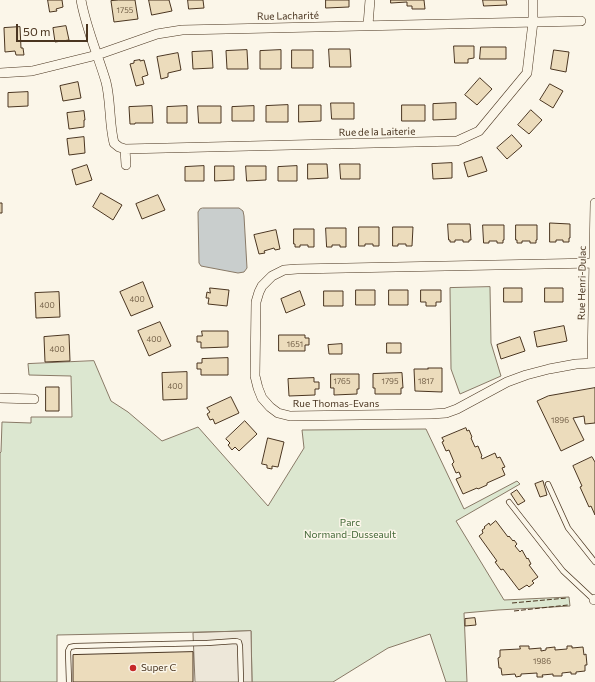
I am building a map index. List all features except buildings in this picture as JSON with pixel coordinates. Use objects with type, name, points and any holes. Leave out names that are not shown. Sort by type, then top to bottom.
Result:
[{"type":"street","points":[[81,0],[106,83],[109,96],[114,143],[119,147],[126,149],[126,165]]},
{"type":"street","points":[[368,25],[370,0]]},
{"type":"street","name":"Rue de la Laiterie","points":[[126,149],[457,141],[479,131],[527,73],[533,22],[533,0]]},
{"type":"street","name":"Rue Lacharité","points":[[0,73],[32,71],[97,55],[156,34],[182,30],[582,21]]},
{"type":"street","name":"Rue Henri-Dulac","points":[[593,363],[595,202]]},
{"type":"street","name":"Rue Thomas-Evans","points":[[593,363],[556,367],[526,375],[507,382],[457,409],[446,413],[431,414],[290,416],[278,413],[262,398],[255,376],[256,302],[263,284],[272,276],[284,270],[594,263]]},
{"type":"street","points":[[0,398],[34,399]]},
{"type":"lane","points":[[548,484],[568,528],[595,562]]},
{"type":"lane","points":[[509,502],[563,571],[595,600]]},
{"type":"lane","points":[[69,682],[68,651],[70,647],[236,641],[240,646],[240,682]]},
{"type":"green space","points":[[490,287],[491,343],[501,376],[460,394],[451,369],[450,288]]},
{"type":"green space","name":"Parc Normand-Dusseault","points":[[94,361],[111,401],[128,412],[162,441],[198,427],[268,506],[304,448],[302,430],[426,429],[464,509],[517,481],[520,484],[456,521],[504,600],[569,597],[570,606],[464,613],[467,682],[446,682],[430,634],[388,648],[333,682],[252,682],[251,631],[57,635],[57,682],[0,682],[0,453],[2,422],[31,423],[31,417],[72,417],[71,376],[29,375],[28,364]]},
{"type":"shaded area","points":[[203,208],[239,208],[243,211],[247,268],[244,272],[238,273],[201,266],[199,263],[198,212]]},
{"type":"shaded area","points":[[251,631],[252,682],[195,682],[193,633]]},
{"type":"fence","points":[[512,603],[567,598]]},
{"type":"fence","points":[[514,611],[568,605]]},
{"type":"place","name":"Super C","points":[[133,668]]}]
